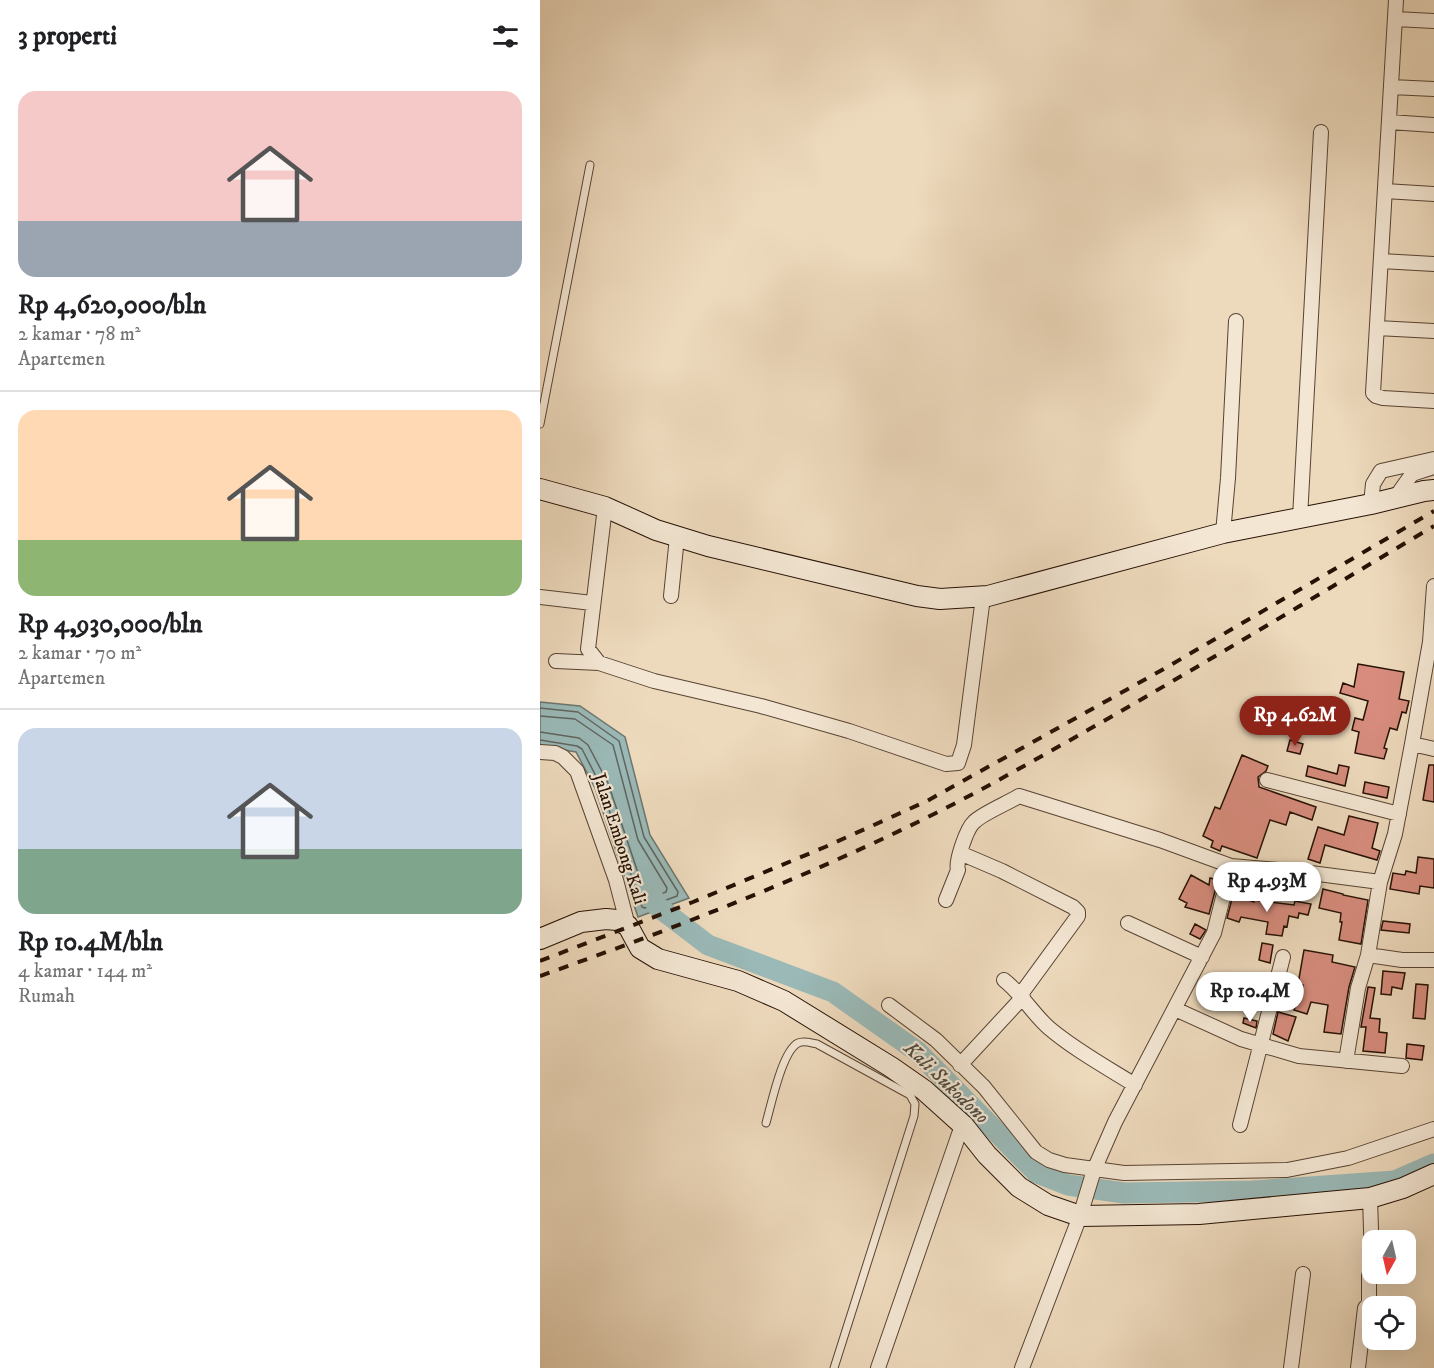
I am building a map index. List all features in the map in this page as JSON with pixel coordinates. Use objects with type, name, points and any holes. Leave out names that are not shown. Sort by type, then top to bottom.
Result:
[{"type":"street","points":[[1396,0],[1373,393],[1383,398],[1434,401]]},
{"type":"street","points":[[1395,19],[1434,21]]},
{"type":"street","points":[[1391,87],[1434,89]]},
{"type":"street","points":[[1389,122],[1434,124]]},
{"type":"street","points":[[1300,518],[1321,132]]},
{"type":"street","points":[[1385,191],[1434,194]]},
{"type":"street","points":[[1381,261],[1434,264]]},
{"type":"street","points":[[1223,533],[1236,321]]},
{"type":"street","points":[[1377,328],[1434,331]]},
{"type":"street","points":[[1371,504],[1373,484],[1381,471],[1434,459]]},
{"type":"street","points":[[1381,471],[1412,474],[1434,467]]},
{"type":"street","points":[[1395,498],[1412,474]]},
{"type":"street","points":[[540,489],[606,507],[677,537],[917,596],[940,599],[983,597],[1223,533],[1434,490]]},
{"type":"street","points":[[599,663],[588,649],[592,603],[606,507]]},
{"type":"street","points":[[671,596],[677,537]]},
{"type":"street","points":[[1346,1061],[1358,988],[1368,955],[1380,882],[1399,814],[1432,642],[1434,586]]},
{"type":"street","points":[[540,597],[592,603]]},
{"type":"street","points":[[556,661],[599,663],[654,681],[761,706],[946,764],[958,763],[964,746],[983,597]]},
{"type":"street","points":[[1412,744],[1434,749]]},
{"type":"street","name":"Jalan Embong Kali","points":[[540,752],[555,753],[563,757],[577,771],[616,880],[628,926]]},
{"type":"street","points":[[1268,780],[1399,814]]},
{"type":"street","points":[[946,900],[958,870],[956,865],[960,853],[973,822],[1020,796],[1160,840],[1231,866],[1380,882]]},
{"type":"street","points":[[960,853],[1002,870],[1073,907],[1078,912],[1078,916],[1022,996],[960,1065]]},
{"type":"street","points":[[1022,1368],[1093,1172],[1115,1122],[1214,933],[1231,866]]},
{"type":"street","points":[[540,939],[581,922],[617,920],[628,926],[635,941],[647,954],[658,960],[738,981],[784,1001],[909,1079],[964,1126],[1009,1179],[1048,1205],[1081,1210],[1199,1214],[1370,1198],[1403,1188],[1434,1174]]},
{"type":"street","points":[[1128,923],[1202,957]]},
{"type":"street","points":[[1368,955],[1402,960],[1434,960]]},
{"type":"street","points":[[1240,1125],[1282,957]]},
{"type":"street","points":[[1004,980],[1022,996],[1030,1009],[1048,1027],[1135,1085]]},
{"type":"street","points":[[889,1005],[936,1041],[984,1088],[1039,1155],[1093,1172],[1287,1170],[1348,1158],[1434,1129]]},
{"type":"street","points":[[1175,1009],[1241,1039],[1299,1056],[1402,1066]]},
{"type":"street","points":[[878,1368],[958,1134],[964,1126]]},
{"type":"street","points":[[1370,1198],[1371,1230]]},
{"type":"street","points":[[1291,1368],[1303,1274]]},
{"type":"street","points":[[1358,1368],[1365,1308],[1369,1303],[1369,1284]]},
{"type":"lane","points":[[540,424],[590,165]]},
{"type":"lane","points":[[766,1123],[781,1068],[798,1043],[817,1044],[910,1095],[915,1104],[914,1116],[834,1368]]},
{"type":"water","points":[[540,702],[580,706],[625,737],[650,835],[689,898],[638,917],[595,788],[576,752],[540,746]]},
{"type":"building","points":[[1358,664],[1404,672],[1399,699],[1409,701],[1406,713],[1402,712],[1397,730],[1390,728],[1384,748],[1387,749],[1384,759],[1355,753],[1359,732],[1352,730],[1355,718],[1363,720],[1368,701],[1340,693],[1343,683],[1354,687]]},
{"type":"building","points":[[1290,740],[1303,744],[1300,754],[1287,751]]},
{"type":"building","points":[[1242,755],[1268,766],[1266,771],[1258,777],[1259,787],[1316,807],[1312,820],[1290,812],[1286,825],[1270,820],[1257,858],[1222,846],[1220,851],[1211,847],[1213,841],[1203,836],[1215,807],[1220,809]]},
{"type":"building","points":[[1339,765],[1349,767],[1345,786],[1306,776],[1308,766],[1337,774]]},
{"type":"building","points":[[1429,765],[1434,765],[1434,802],[1423,800]]},
{"type":"building","points":[[1365,782],[1389,787],[1387,798],[1363,793]]},
{"type":"building","points":[[1349,816],[1378,823],[1372,848],[1380,851],[1377,860],[1325,845],[1320,863],[1308,859],[1318,827],[1344,835]]},
{"type":"building","points":[[1418,857],[1434,859],[1434,888],[1420,886],[1419,894],[1390,889],[1393,873],[1405,875],[1406,871],[1416,873]]},
{"type":"building","points":[[1191,875],[1209,885],[1210,878],[1218,880],[1209,914],[1185,907],[1187,903],[1179,899]]},
{"type":"building","points":[[1323,889],[1368,900],[1361,944],[1339,940],[1341,913],[1319,908]]},
{"type":"building","points":[[1233,895],[1254,902],[1254,900],[1294,905],[1295,901],[1311,904],[1308,915],[1299,913],[1298,918],[1289,916],[1282,936],[1266,934],[1268,922],[1241,917],[1239,922],[1227,918]]},
{"type":"building","points":[[1383,921],[1410,924],[1409,933],[1381,930]]},
{"type":"building","points":[[1195,924],[1206,930],[1200,939],[1190,934]]},
{"type":"building","points":[[1262,943],[1273,945],[1270,963],[1259,960]]},
{"type":"building","points":[[1304,950],[1333,955],[1332,962],[1355,967],[1341,1034],[1324,1032],[1328,1005],[1311,1002],[1307,1014],[1294,1010],[1303,985],[1298,984]]},
{"type":"building","points":[[1383,971],[1405,973],[1402,989],[1392,987],[1391,995],[1381,994]]},
{"type":"building","points":[[1206,977],[1224,985],[1218,996],[1201,988]]},
{"type":"building","points":[[1416,984],[1428,985],[1425,1019],[1413,1018]]},
{"type":"building","points":[[1368,987],[1375,988],[1370,1018],[1380,1019],[1379,1032],[1387,1033],[1385,1053],[1363,1051],[1366,1027],[1361,1027]]},
{"type":"building","points":[[1278,1012],[1296,1017],[1288,1041],[1273,1034]]},
{"type":"building","points":[[1244,1018],[1257,1021],[1256,1028],[1243,1023]]},
{"type":"building","points":[[1407,1044],[1424,1046],[1422,1060],[1406,1058]]},
{"type":"waterway","name":"Kali Sukodono","points":[[647,884],[657,906],[708,945],[833,992],[918,1052],[1037,1173],[1068,1185],[1124,1193],[1253,1191],[1395,1181],[1434,1164]]},
{"type":"railway","points":[[540,961],[693,902],[825,847],[927,801],[1162,670],[1434,511]]},
{"type":"railway","points":[[540,976],[790,880],[936,813],[1111,717],[1434,526]]}]
